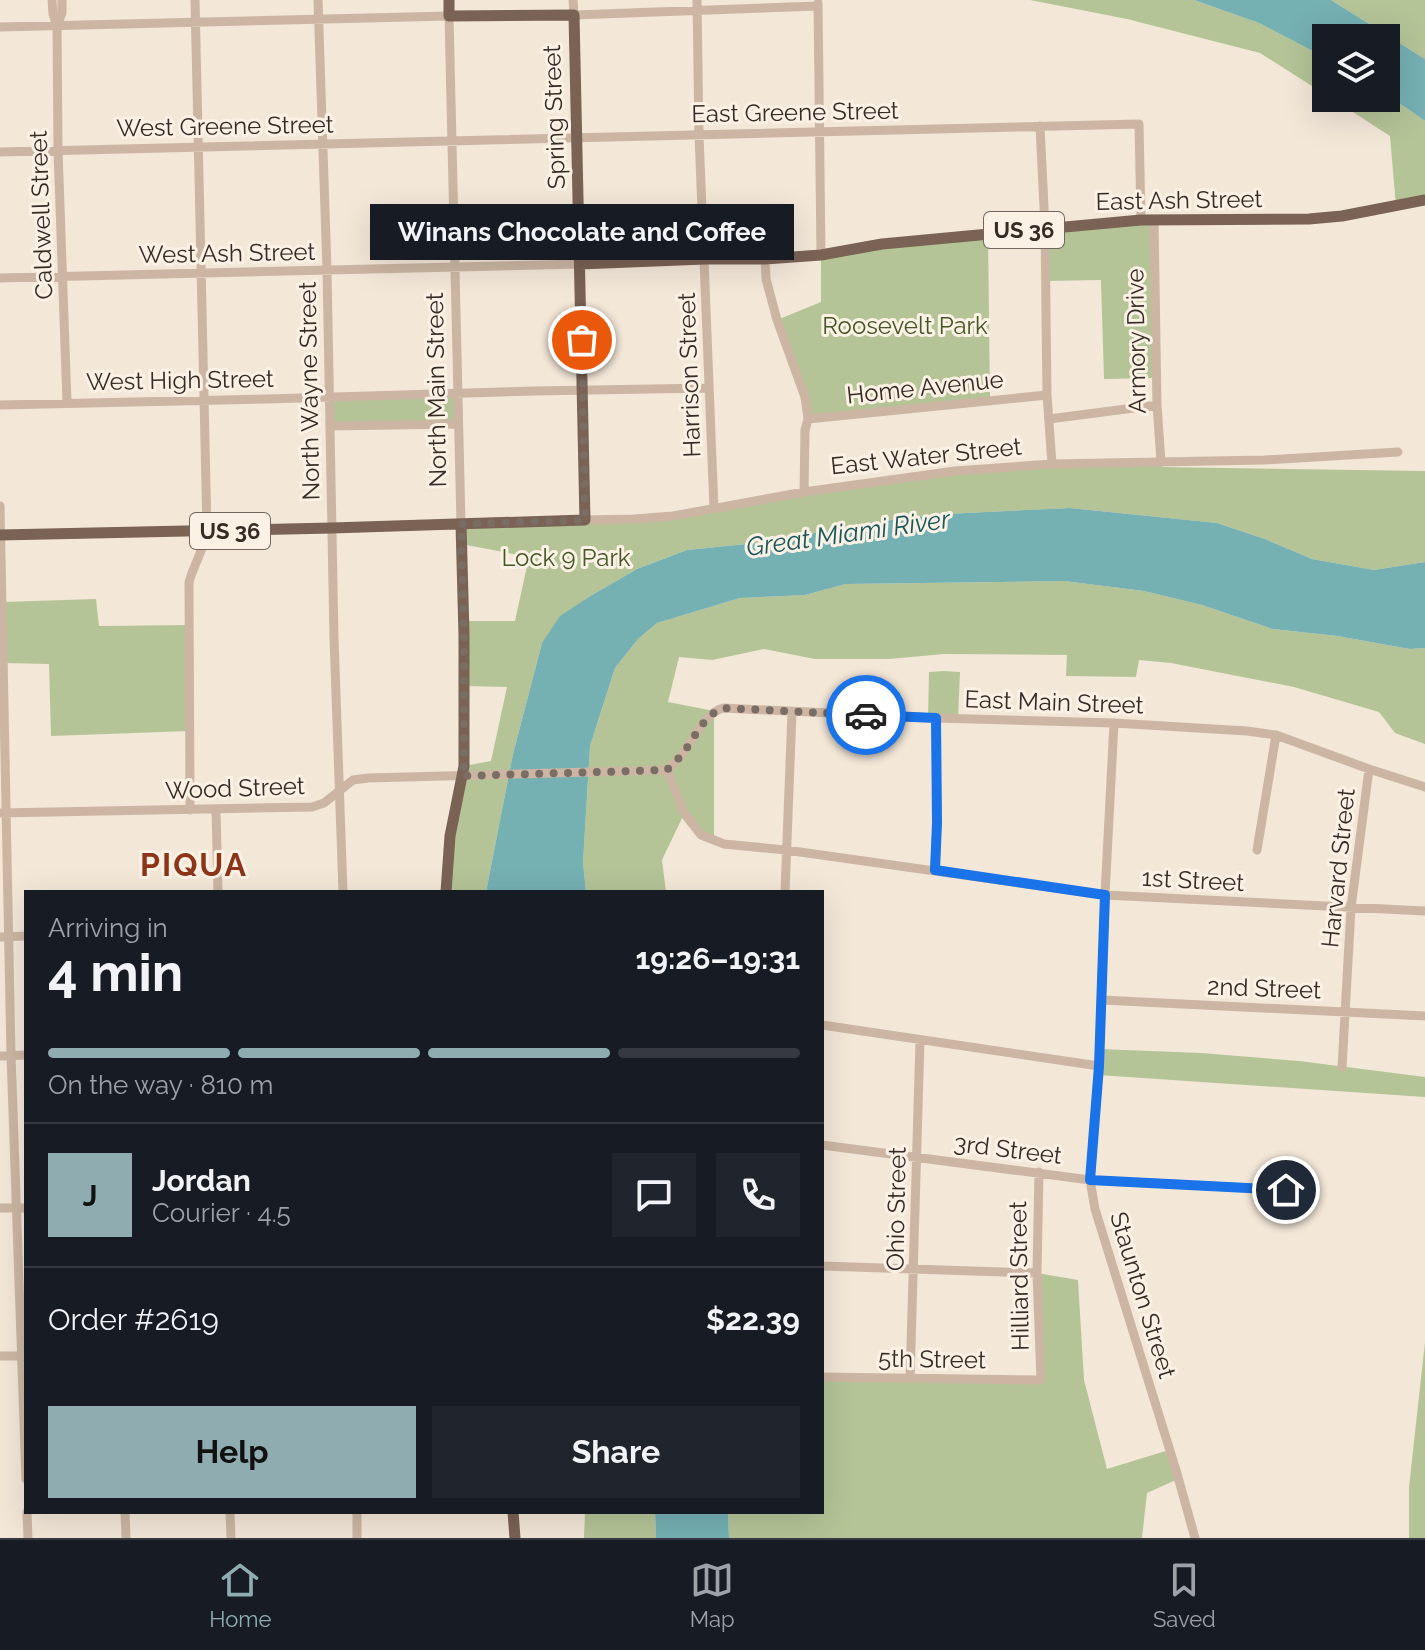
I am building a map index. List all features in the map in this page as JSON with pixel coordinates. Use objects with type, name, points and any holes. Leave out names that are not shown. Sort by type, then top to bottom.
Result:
[{"type":"main road","name":"North Main Street","points":[[449,0],[449,16]]},
{"type":"main road","points":[[449,16],[574,15]]},
{"type":"main road","name":"Spring Street","points":[[574,15],[585,520]]},
{"type":"main road","name":"East Ash Street","points":[[580,264],[821,255],[882,244],[1141,220],[1309,219],[1425,200]]},
{"type":"main road","name":"East Water Street","points":[[461,524],[585,520]]},
{"type":"main road","name":"North Main Street","points":[[446,890],[450,836],[464,766],[461,524]]},
{"type":"main road","name":"US 36","points":[[0,535],[461,524]]},
{"type":"main road","points":[[513,1514],[515,1538]]},
{"type":"street","name":"Caldwell Street","points":[[52,0],[57,26],[67,402]]},
{"type":"street","name":"Caldwell Street","points":[[57,26],[62,13],[62,0]]},
{"type":"street","points":[[190,810],[189,582],[205,544],[207,531],[195,0]]},
{"type":"street","name":"North Wayne Street","points":[[318,0],[343,890]]},
{"type":"street","name":"Spring Street","points":[[573,0],[574,15]]},
{"type":"street","points":[[574,15],[697,5],[818,3],[821,255]]},
{"type":"street","name":"Harrison Street","points":[[697,5],[714,509]]},
{"type":"street","points":[[0,27],[449,16]]},
{"type":"street","name":"North Main Street","points":[[449,16],[461,524]]},
{"type":"street","name":"East Greene Street","points":[[452,141],[1139,124],[1141,220]]},
{"type":"street","points":[[1040,126],[1047,395],[1052,464]]},
{"type":"street","name":"West Greene Street","points":[[0,152],[452,141]]},
{"type":"street","name":"Armory Drive","points":[[1154,220],[1161,462]]},
{"type":"street","points":[[765,259],[766,279],[774,309],[805,397],[808,419],[804,492]]},
{"type":"street","name":"East Ash Street","points":[[455,267],[580,264]]},
{"type":"street","name":"West Ash Street","points":[[0,278],[455,267]]},
{"type":"street","name":"West High Street","points":[[0,405],[708,388]]},
{"type":"street","name":"Home Avenue","points":[[808,419],[1047,395]]},
{"type":"street","points":[[1049,419],[1157,405]]},
{"type":"street","points":[[330,426],[458,424]]},
{"type":"street","name":"East Water Street","points":[[585,520],[673,516],[804,492],[955,471],[1052,464],[1264,460],[1398,452]]},
{"type":"street","points":[[0,506],[6,1056],[22,1208],[24,1356],[0,1356]]},
{"type":"street","name":"East Main Street","points":[[667,770],[714,711],[723,708],[1247,731],[1276,735],[1425,787]]},
{"type":"street","points":[[785,890],[792,712]]},
{"type":"street","points":[[935,870],[936,718]]},
{"type":"street","name":"Staunton Street","points":[[1114,723],[1099,1066],[1090,1180],[1095,1209],[1195,1538]]},
{"type":"street","points":[[1257,850],[1276,735]]},
{"type":"street","name":"Harvard Street","points":[[1342,1067],[1351,908],[1369,769]]},
{"type":"street","points":[[462,776],[667,770]]},
{"type":"street","name":"1st Street","points":[[667,770],[684,813],[701,835],[724,844],[1105,895],[1425,911]]},
{"type":"street","name":"Wood Street","points":[[3,813],[312,807],[324,803],[353,780],[462,776]]},
{"type":"street","points":[[216,810],[218,890]]},
{"type":"street","name":"2nd Street","points":[[1102,1000],[1425,1016]]},
{"type":"street","points":[[824,1025],[1099,1066]]},
{"type":"street","name":"Ohio Street","points":[[910,1379],[920,1040]]},
{"type":"street","name":"3rd Street","points":[[824,1145],[1090,1180],[1286,1190]]},
{"type":"street","name":"Hilliard Street","points":[[1039,1172],[1037,1273],[1041,1380]]},
{"type":"street","points":[[0,1208],[22,1208]]},
{"type":"street","points":[[824,1266],[1037,1273]]},
{"type":"street","name":"5th Street","points":[[824,1377],[1041,1380]]},
{"type":"street","points":[[27,1514],[28,1538]]},
{"type":"street","points":[[125,1514],[126,1538]]},
{"type":"street","points":[[230,1514],[231,1538]]},
{"type":"street","points":[[357,1514],[357,1538]]},
{"type":"green space","points":[[1030,0],[1194,0],[1259,23],[1312,51],[1312,86],[1260,53],[1127,19]]},
{"type":"green space","points":[[1331,0],[1425,0],[1425,59],[1400,43],[1400,24],[1369,24]]},
{"type":"green space","points":[[1400,104],[1425,121],[1425,200],[1396,206],[1390,136],[1353,112],[1400,112]]},
{"type":"green space","points":[[1154,220],[1156,378],[1104,379],[1101,280],[1046,281],[1045,228]]},
{"type":"green space","name":"Roosevelt Park","points":[[988,234],[990,400],[808,419],[777,320],[821,302],[821,255]]},
{"type":"green space","points":[[457,393],[458,424],[330,426],[329,397]]},
{"type":"green space","name":"Lock 9 Park","points":[[1161,462],[1162,467],[1425,471],[1425,562],[1374,570],[1312,559],[1217,523],[1070,508],[945,514],[874,522],[766,542],[687,550],[637,569],[592,595],[542,643],[513,754],[486,890],[446,890],[464,766],[491,761],[507,687],[464,686],[463,621],[515,621],[529,557],[461,544],[461,524],[634,519],[955,471]]},
{"type":"green space","points":[[1064,581],[1144,591],[1202,605],[1273,629],[1410,649],[1425,648],[1425,744],[1395,733],[1379,712],[1294,687],[1171,663],[1139,660],[1136,677],[1066,676],[1067,655],[944,654],[889,659],[815,659],[764,649],[712,660],[679,657],[668,702],[714,711],[714,840],[701,835],[684,814],[662,860],[666,890],[586,890],[583,862],[590,746],[615,668],[638,639],[657,623],[740,598],[805,595],[846,584]]},
{"type":"green space","points":[[96,599],[99,626],[190,625],[189,731],[51,736],[49,664],[4,663],[3,602]]},
{"type":"green space","points":[[929,672],[960,672],[958,719],[928,718]]},
{"type":"green space","points":[[1100,1049],[1299,1061],[1425,1077],[1425,1097],[1098,1075]]},
{"type":"green space","points":[[1037,1273],[1078,1280],[1084,1380],[1107,1469],[1169,1450],[1178,1479],[1147,1493],[1142,1538],[729,1538],[728,1514],[824,1514],[824,1377],[1040,1379]]},
{"type":"green space","points":[[1425,1342],[1425,1538],[1409,1538],[1409,1487]]},
{"type":"green space","points":[[585,1514],[655,1514],[656,1538],[584,1538]]},
{"type":"water","points":[[1194,0],[1331,0],[1369,24],[1312,24],[1312,51],[1259,23]]},
{"type":"water","points":[[1400,43],[1425,59],[1425,121],[1400,104]]},
{"type":"water","name":"Great Miami River","points":[[1070,508],[1217,523],[1312,559],[1374,570],[1425,562],[1425,648],[1410,649],[1273,629],[1202,605],[1144,591],[1064,581],[846,584],[805,595],[740,598],[657,623],[638,639],[615,668],[590,746],[583,862],[586,890],[486,890],[513,754],[542,643],[560,616],[637,569],[687,550],[766,542],[874,522],[945,514]]},
{"type":"water","points":[[655,1514],[728,1514],[729,1538],[656,1538]]},
{"type":"way so far","points":[[582,340],[585,520],[461,524],[464,635],[462,776],[667,770],[708,717],[723,708],[866,715]]},
{"type":"place","name":"Winans Chocolate and Coffee","points":[[582,340]]},
{"type":"district","name":"PIQUA","points":[[194,864]]},
{"type":"route","points":[[866,715],[936,718],[935,870],[1105,895],[1099,1066],[1090,1180],[1286,1190]]}]
